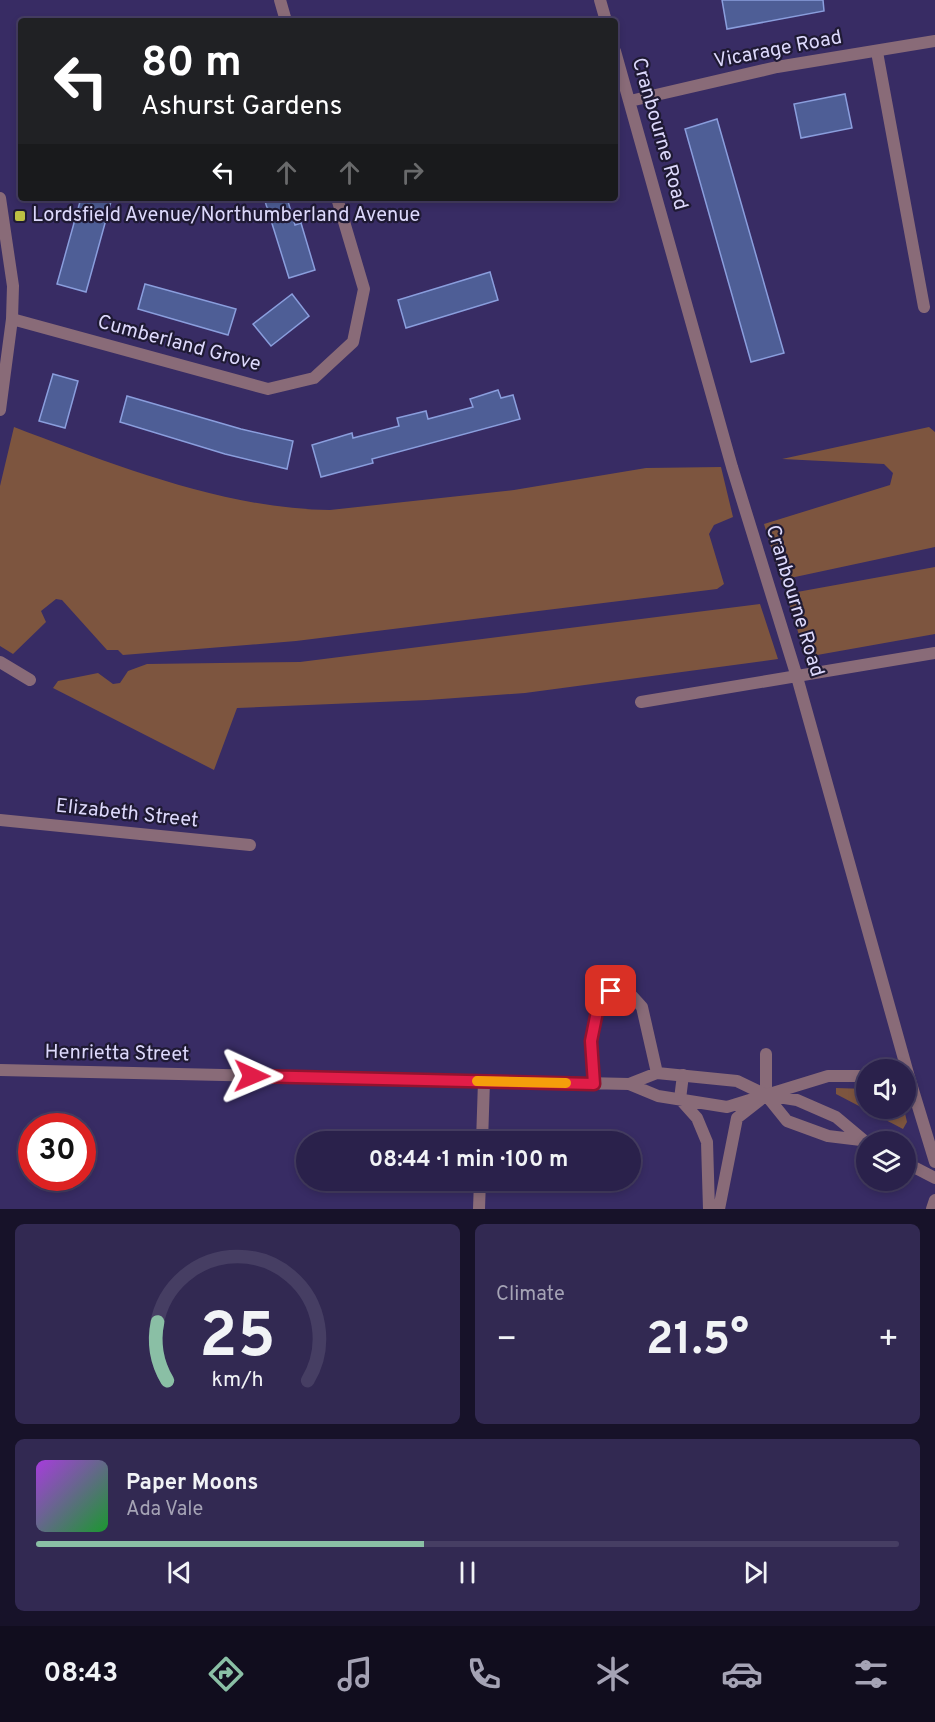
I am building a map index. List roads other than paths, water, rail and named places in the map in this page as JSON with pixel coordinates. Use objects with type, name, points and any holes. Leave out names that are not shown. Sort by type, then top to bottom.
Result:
[{"type":"street","points":[[280,0],[285,18]]},
{"type":"street","points":[[600,0],[605,18]]},
{"type":"street","name":"Vicarage Road","points":[[630,101],[777,67],[935,41]]},
{"type":"street","points":[[877,52],[924,308]]},
{"type":"street","name":"Cranbourne Road","points":[[618,61],[736,480],[797,677],[902,1059]]},
{"type":"street","points":[[0,198],[13,286],[12,319],[0,410]]},
{"type":"street","name":"Cumberland Grove","points":[[12,319],[268,389],[314,378],[353,342],[364,289],[338,201]]},
{"type":"street","points":[[641,702],[935,653]]},
{"type":"street","points":[[0,662],[30,680]]},
{"type":"street","name":"Elizabeth Street","points":[[0,820],[250,845]]},
{"type":"street","points":[[594,1084],[591,1041],[600,997],[622,985],[642,1007],[657,1073]]},
{"type":"street","points":[[766,1054],[766,1095],[786,1121],[828,1136],[856,1140]]},
{"type":"street","name":"Henrietta Street","points":[[0,1071],[594,1084],[628,1084],[657,1073],[737,1081],[766,1095]]},
{"type":"street","points":[[683,1076],[680,1100],[697,1118],[707,1142],[709,1209]]},
{"type":"street","points":[[719,1209],[737,1118],[766,1095],[828,1076],[856,1076]]},
{"type":"street","points":[[482,1131],[484,1081]]},
{"type":"street","name":"Henrietta Street","points":[[628,1084],[658,1096],[727,1107],[766,1095]]},
{"type":"street","points":[[766,1095],[797,1100],[836,1117],[856,1134]]},
{"type":"street","name":"Cranbourne Road","points":[[916,1104],[935,1162]]},
{"type":"street","points":[[916,1168],[935,1178]]},
{"type":"street","points":[[479,1209],[480,1191]]},
{"type":"street","points":[[932,1209],[935,1200]]},
{"type":"place","name":"Lordsfield Avenue/Northumberland Avenue","points":[[20,216]]}]
